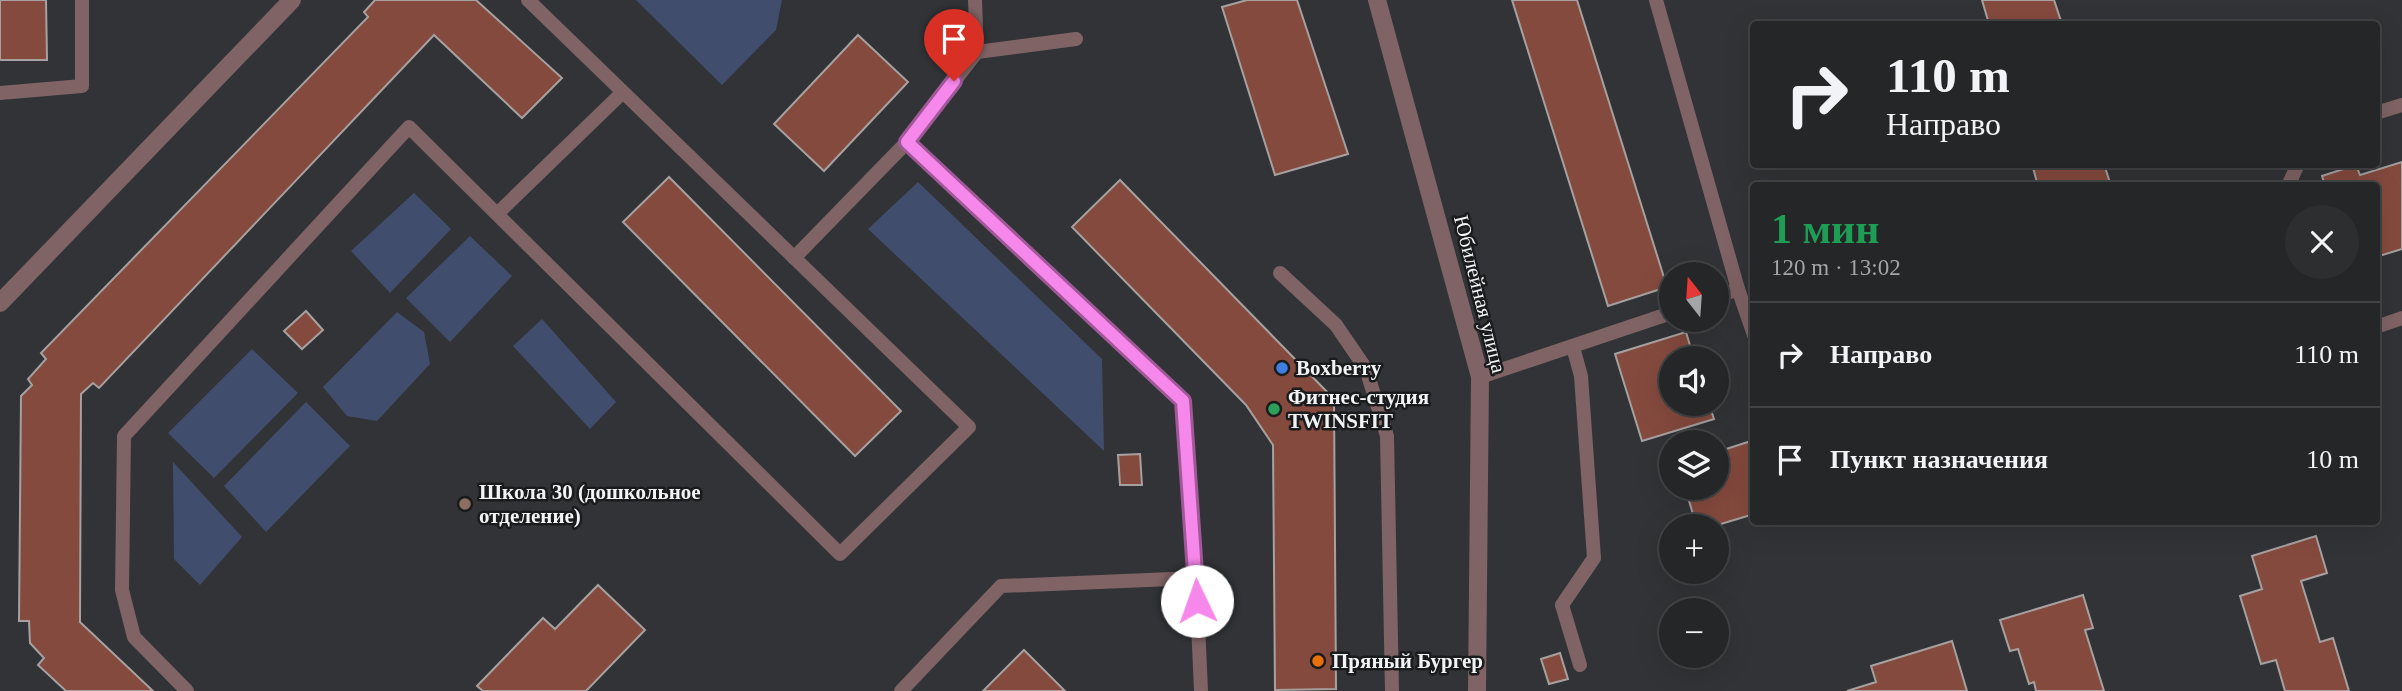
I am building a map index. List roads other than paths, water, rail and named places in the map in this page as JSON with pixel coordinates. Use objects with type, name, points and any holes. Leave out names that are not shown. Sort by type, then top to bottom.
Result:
[{"type":"street","points":[[0,303],[292,0]]},
{"type":"street","name":"Юбилейная улица","points":[[1377,0],[1480,377],[1477,691]]},
{"type":"lane","points":[[0,93],[82,86],[82,0]]},
{"type":"lane","points":[[187,691],[134,637],[122,590],[124,436],[409,127],[840,554],[969,427],[528,0]]},
{"type":"lane","points":[[794,258],[907,142],[977,52],[975,0]]},
{"type":"lane","points":[[1656,0],[1750,324]]},
{"type":"lane","points":[[977,52],[1076,39]]},
{"type":"lane","points":[[497,214],[622,93]]},
{"type":"lane","points":[[2380,112],[2402,105]]},
{"type":"lane","points":[[907,142],[1183,401],[1201,691]]},
{"type":"lane","points":[[1280,273],[1336,325],[1366,369],[1387,436],[1392,691]]},
{"type":"lane","points":[[1729,292],[1738,289]]},
{"type":"lane","points":[[1480,377],[1659,317]]},
{"type":"lane","points":[[2380,326],[2402,318]]},
{"type":"lane","points":[[1573,347],[1581,376],[1594,558],[1562,605],[1580,665]]},
{"type":"lane","points":[[901,691],[1001,586],[1196,578]]},
{"type":"place","name":"Boxberry","points":[[1282,368]]},
{"type":"place","name":"Фитнес-студия TWINSFIT","points":[[1274,409]]},
{"type":"place","name":"Школа 30 (дошкольное отделение)","points":[[465,504]]},
{"type":"place","name":"Пряный Бургер","points":[[1318,661]]}]
